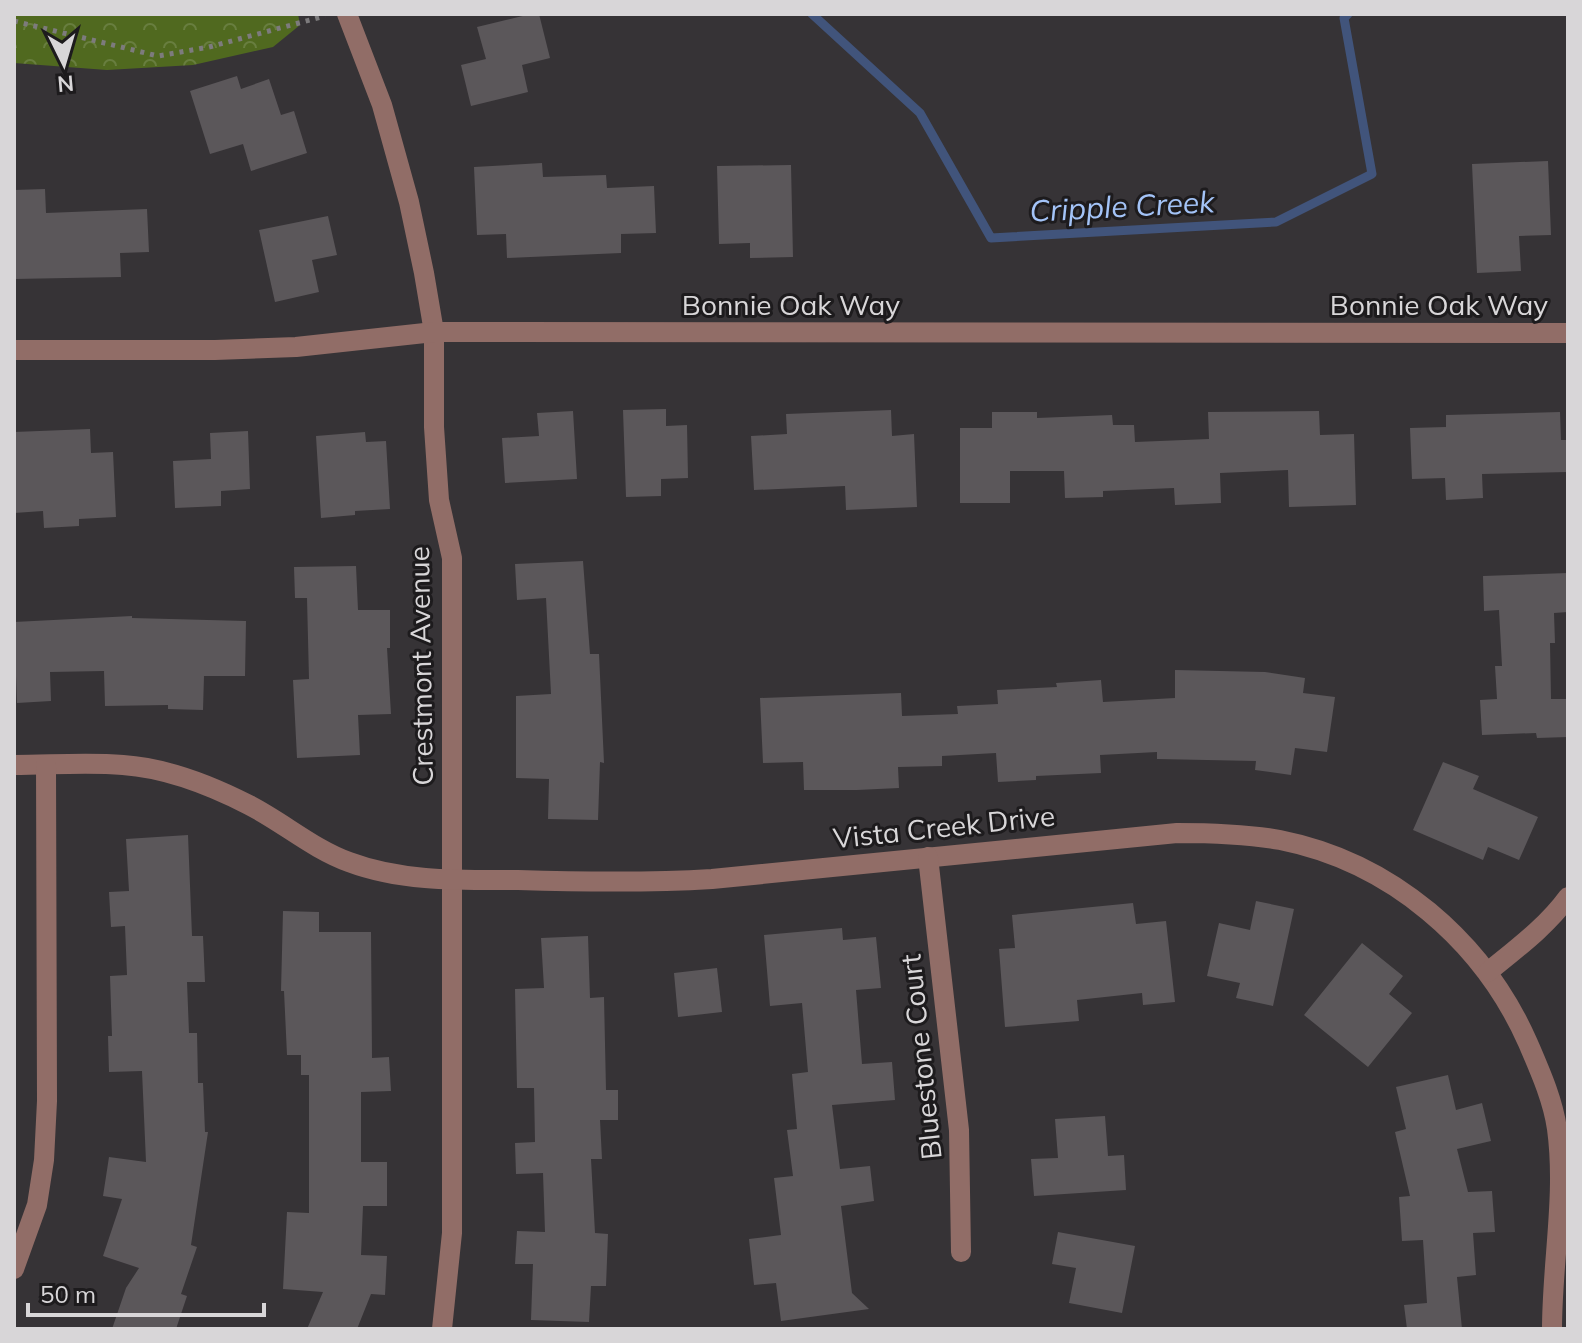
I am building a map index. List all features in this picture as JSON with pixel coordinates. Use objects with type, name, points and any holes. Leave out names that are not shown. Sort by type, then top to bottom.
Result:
[{"type":"street","name":"Crestmont Avenue","points":[[347,14],[382,105],[409,202],[434,332],[434,427],[439,500],[452,558],[452,1233],[442,1329]]},
{"type":"street","name":"Bonnie Oak Way","points":[[14,350],[296,347],[434,332],[1568,333]]},
{"type":"street","name":"Vista Creek Drive","points":[[14,765],[127,765],[178,775],[254,807],[309,843],[349,862],[400,874],[451,880],[672,881],[1177,833],[1223,832],[1281,841],[1339,858],[1388,883],[1439,920],[1488,972],[1517,1019],[1543,1077],[1557,1128],[1560,1182],[1552,1329]]},
{"type":"street","points":[[14,1269],[37,1205],[44,1160],[47,1101],[46,765]]},
{"type":"street","name":"Bluestone Court","points":[[928,857],[959,1130],[961,1252]]},
{"type":"street","points":[[1488,972],[1525,942],[1568,897]]},
{"type":"path","points":[[14,21],[158,56],[209,47],[334,14]]},
{"type":"green space","points":[[14,14],[298,14],[300,25],[273,47],[193,65],[107,70],[14,63]]},
{"type":"building","points":[[539,14],[550,58],[522,65],[528,92],[471,106],[461,65],[486,59],[477,27]]},
{"type":"building","points":[[237,76],[241,89],[269,79],[281,115],[294,111],[307,153],[251,171],[243,144],[210,154],[190,91]]},
{"type":"building","points":[[1548,161],[1551,235],[1519,236],[1521,271],[1477,273],[1472,164]]},
{"type":"building","points":[[542,163],[543,177],[606,175],[607,188],[654,186],[656,233],[621,234],[621,253],[507,258],[506,234],[477,235],[474,167]]},
{"type":"building","points":[[791,165],[793,257],[750,258],[750,243],[719,244],[717,166]]},
{"type":"building","points":[[45,189],[46,213],[147,209],[149,252],[120,253],[121,277],[14,279],[14,190]]},
{"type":"building","points":[[328,216],[337,255],[312,260],[319,292],[275,302],[259,230]]},
{"type":"building","points":[[666,409],[666,426],[687,425],[688,478],[661,479],[661,496],[626,497],[623,410]]},
{"type":"building","points":[[891,410],[892,436],[914,434],[917,507],[846,510],[845,486],[754,490],[751,436],[787,434],[786,414]]},
{"type":"building","points":[[573,411],[577,479],[505,483],[502,438],[539,436],[537,413]]},
{"type":"building","points":[[1319,411],[1320,435],[1354,434],[1356,505],[1289,507],[1288,470],[1220,473],[1221,503],[1175,505],[1174,488],[1103,491],[1103,497],[1065,498],[1064,471],[1010,471],[1010,503],[960,503],[960,428],[992,428],[992,412],[1037,412],[1037,418],[1112,415],[1113,425],[1134,425],[1135,442],[1209,439],[1208,412]]},
{"type":"building","points":[[1560,412],[1561,440],[1568,440],[1568,472],[1482,474],[1483,498],[1446,500],[1445,478],[1412,479],[1410,428],[1446,427],[1446,415]]},
{"type":"building","points":[[90,429],[91,453],[113,452],[116,517],[79,519],[79,526],[44,528],[43,511],[14,513],[14,432]]},
{"type":"building","points":[[248,431],[250,489],[221,491],[221,506],[175,508],[173,461],[211,459],[210,433]]},
{"type":"building","points":[[365,432],[366,442],[386,441],[390,509],[355,511],[355,515],[321,518],[316,436]]},
{"type":"building","points":[[583,561],[590,654],[599,654],[604,763],[600,762],[598,820],[548,819],[549,779],[516,778],[516,696],[551,694],[546,598],[517,600],[515,564]]},
{"type":"building","points":[[356,566],[358,610],[390,610],[390,648],[387,648],[391,714],[358,715],[360,755],[297,758],[293,680],[309,679],[307,598],[295,598],[294,567]]},
{"type":"building","points":[[1568,573],[1568,612],[1554,613],[1555,643],[1550,643],[1551,699],[1568,699],[1568,737],[1537,738],[1536,733],[1482,735],[1480,700],[1497,699],[1495,666],[1502,666],[1499,610],[1484,611],[1483,576]]},
{"type":"building","points":[[132,616],[246,621],[245,676],[204,676],[203,710],[168,709],[168,705],[105,706],[104,671],[50,672],[51,701],[17,703],[14,622]]},
{"type":"building","points":[[1175,670],[1265,672],[1305,678],[1303,693],[1335,697],[1327,752],[1295,748],[1291,775],[1255,770],[1256,761],[1157,759],[1157,752],[1100,755],[1101,773],[1036,776],[1036,780],[998,782],[996,753],[942,756],[942,766],[898,767],[899,788],[857,790],[804,790],[803,762],[763,763],[760,698],[901,693],[902,716],[958,714],[957,706],[998,704],[997,690],[1057,687],[1056,683],[1101,680],[1103,702],[1175,698]]},
{"type":"building","points":[[1443,762],[1479,776],[1473,789],[1538,817],[1519,860],[1488,847],[1483,860],[1413,830]]},
{"type":"building","points":[[188,835],[192,936],[203,936],[205,982],[187,982],[189,1033],[197,1033],[198,1083],[203,1083],[205,1132],[208,1132],[191,1245],[197,1247],[181,1294],[187,1296],[176,1329],[112,1329],[126,1288],[139,1268],[103,1256],[122,1199],[103,1196],[109,1157],[146,1162],[142,1071],[109,1072],[108,1036],[112,1036],[110,976],[127,975],[125,926],[111,927],[109,892],[129,891],[126,839]]},
{"type":"building","points":[[1256,901],[1294,909],[1273,1006],[1236,998],[1240,983],[1207,976],[1219,923],[1250,930]]},
{"type":"building","points":[[1133,903],[1136,924],[1166,921],[1175,1002],[1143,1005],[1142,993],[1077,1000],[1079,1021],[1005,1027],[999,949],[1015,948],[1012,915]]},
{"type":"building","points":[[283,911],[319,912],[319,932],[371,932],[372,1058],[389,1057],[391,1091],[361,1092],[361,1162],[387,1162],[387,1206],[363,1206],[361,1255],[387,1256],[385,1295],[371,1294],[357,1329],[307,1329],[323,1292],[283,1289],[287,1212],[309,1213],[309,1075],[301,1075],[301,1055],[287,1055],[284,991],[281,991]]},
{"type":"building","points":[[842,928],[843,940],[876,937],[881,988],[856,990],[862,1064],[892,1062],[895,1100],[832,1105],[840,1169],[870,1166],[874,1201],[841,1206],[852,1293],[869,1309],[781,1321],[776,1283],[754,1285],[749,1239],[781,1235],[774,1178],[793,1176],[787,1130],[797,1129],[792,1074],[808,1072],[802,1003],[770,1006],[764,935]]},
{"type":"building","points":[[588,936],[590,998],[604,997],[606,1090],[618,1090],[618,1120],[600,1120],[602,1159],[591,1159],[595,1233],[608,1234],[606,1286],[591,1286],[589,1322],[531,1320],[533,1264],[515,1264],[517,1231],[545,1232],[543,1173],[516,1174],[515,1143],[535,1142],[534,1088],[517,1088],[515,989],[544,988],[541,938]]},
{"type":"building","points":[[1362,943],[1403,976],[1389,994],[1412,1013],[1368,1067],[1304,1015]]},
{"type":"building","points":[[717,968],[722,1012],[678,1017],[674,973]]},
{"type":"building","points":[[1448,1075],[1456,1110],[1482,1103],[1491,1141],[1457,1149],[1468,1192],[1492,1191],[1495,1232],[1473,1233],[1476,1275],[1457,1277],[1462,1329],[1407,1329],[1404,1305],[1427,1303],[1423,1240],[1402,1241],[1399,1197],[1410,1196],[1395,1132],[1406,1129],[1396,1087]]},
{"type":"building","points":[[1105,1116],[1108,1156],[1124,1155],[1126,1190],[1034,1196],[1031,1159],[1058,1158],[1055,1119]]},
{"type":"building","points":[[1058,1232],[1135,1246],[1122,1313],[1069,1303],[1076,1268],[1052,1264]]},
{"type":"waterway","name":"Cripple Creek","points":[[812,14],[920,113],[991,238],[1276,222],[1372,174],[1344,18],[1348,14]]}]
